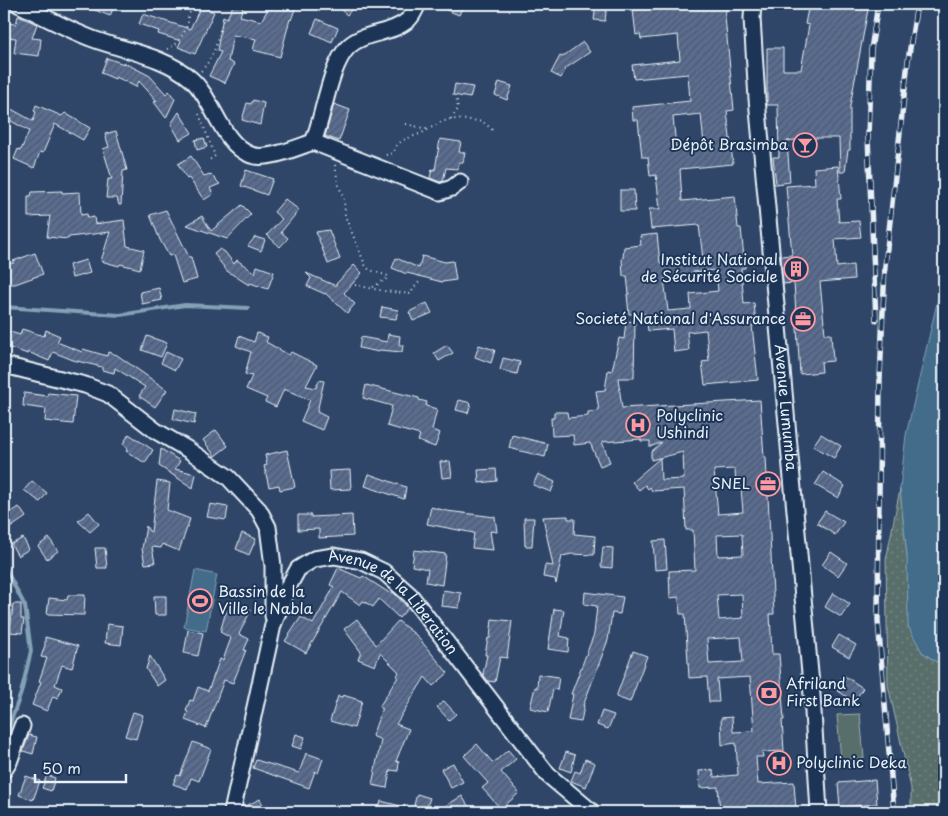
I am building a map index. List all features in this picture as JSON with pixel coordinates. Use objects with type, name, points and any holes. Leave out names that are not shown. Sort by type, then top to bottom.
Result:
[{"type":"street","points":[[18,4],[61,26],[93,39],[168,64],[183,72],[207,99],[233,141],[242,151],[248,154],[268,156],[313,142],[440,192],[452,188],[460,182]]},
{"type":"street","points":[[313,142],[320,126],[328,91],[342,54],[357,41],[402,25],[410,19],[418,4]]},
{"type":"street","name":"Avenue Lumumba","points":[[754,4],[752,18],[757,99],[809,666],[819,812]]},
{"type":"street","points":[[4,364],[84,385],[108,394],[156,431],[187,449],[228,477],[259,510],[268,527],[273,566],[273,625]]},
{"type":"street","name":"Avenue de la Liberation","points":[[232,812],[273,625],[287,589],[298,569],[314,558],[334,556],[361,561],[384,572],[410,595],[548,775],[592,812]]},
{"type":"street","points":[[4,770],[22,726]]},
{"type":"path","points":[[159,50],[175,45],[188,23],[188,15],[197,4]]},
{"type":"path","points":[[192,80],[211,59],[223,19]]},
{"type":"path","points":[[451,119],[458,109],[457,101],[454,98]]},
{"type":"path","points":[[198,109],[215,156],[208,161]]},
{"type":"path","points":[[370,165],[374,160],[393,153],[397,145],[404,140],[416,136],[440,122],[451,119],[472,120],[483,122],[494,131]]},
{"type":"path","points":[[406,124],[427,129]]},
{"type":"path","points":[[333,150],[331,159],[337,170],[338,184],[344,200],[345,216],[353,232],[362,259],[370,270],[388,276],[388,278],[370,288]]},
{"type":"path","points":[[355,285],[411,294],[419,282]]},
{"type":"green space","points":[[900,489],[907,556],[922,652],[944,667],[944,812],[911,812],[911,788],[888,685],[886,560]]},
{"type":"green space","points":[[860,714],[864,758],[841,760],[837,715]]},
{"type":"water","points":[[944,273],[944,667],[922,652],[908,626],[907,556],[900,489],[906,435]]},
{"type":"water","name":"Bassin de la Ville le Nabla","points":[[195,570],[217,575],[206,631],[184,627]]},
{"type":"building","points":[[80,4],[115,4],[110,16]]},
{"type":"building","points":[[234,4],[244,4],[240,16],[261,21],[271,4],[297,4],[290,19],[280,57],[253,50],[256,39],[233,35],[228,61],[234,64],[225,83],[209,76],[221,52],[217,51],[223,16],[227,18]]},
{"type":"building","points":[[334,4],[356,4],[347,15]]},
{"type":"building","points":[[432,4],[464,4],[459,15]]},
{"type":"building","points":[[596,4],[607,4],[605,21],[594,20]]},
{"type":"building","points":[[691,4],[727,4],[725,17],[734,110],[727,111],[733,164],[680,169],[682,201],[735,196],[738,228],[741,228],[745,268],[741,268],[744,304],[754,303],[756,325],[752,326],[758,380],[705,385],[702,362],[709,361],[706,330],[687,332],[689,350],[674,352],[672,329],[648,331],[646,314],[629,314],[627,276],[623,276],[622,258],[624,247],[641,245],[640,236],[657,234],[660,263],[703,259],[699,225],[651,229],[649,209],[660,209],[656,175],[650,176],[648,157],[642,157],[638,120],[633,120],[632,107],[690,101],[688,74],[634,79],[632,65],[680,60],[678,35],[641,39],[640,34],[636,35],[633,10]],"holes":[[[701,114],[704,145],[676,147],[673,117]],[[716,270],[718,291],[690,294],[691,309],[668,311],[664,279],[694,276],[693,272]]]},
{"type":"building","points":[[809,4],[869,4],[850,106],[850,150],[848,150],[845,172],[840,172],[839,138],[812,138],[787,141],[790,182],[776,184],[773,157],[779,157],[778,105],[767,105],[767,48],[783,48],[783,70],[801,70],[809,25],[805,24]]},
{"type":"building","points":[[201,6],[214,12],[195,54],[178,47],[181,41],[158,34],[159,31],[139,24],[143,14],[190,29]]},
{"type":"building","points":[[18,16],[37,24],[32,38],[41,39],[39,56],[14,53],[16,38],[4,37],[4,23],[16,24]]},
{"type":"building","points":[[317,19],[338,28],[332,42],[311,33]]},
{"type":"building","points":[[583,42],[590,52],[566,68],[561,78],[551,73],[560,56],[562,57]]},
{"type":"building","points":[[107,58],[124,64],[123,62],[150,76],[166,94],[169,91],[175,99],[166,118],[154,102],[157,101],[139,81],[136,87],[116,77],[115,79],[101,73]]},
{"type":"building","points":[[499,82],[512,86],[507,100],[495,95]]},
{"type":"building","points":[[455,84],[473,87],[470,98],[453,95]]},
{"type":"building","points":[[253,100],[264,103],[260,125],[242,120],[247,103],[251,104]]},
{"type":"building","points":[[334,104],[350,110],[339,141],[325,136]]},
{"type":"building","points":[[4,105],[33,121],[36,105],[62,116],[65,113],[90,128],[83,140],[55,124],[43,153],[40,152],[34,168],[14,159],[18,149],[21,150],[29,131],[4,117]]},
{"type":"building","points":[[179,112],[192,133],[180,140],[171,124]]},
{"type":"building","points":[[116,131],[127,170],[123,171],[121,205],[119,205],[117,198],[106,198],[108,179],[112,179],[103,149],[109,147],[105,134]]},
{"type":"building","points":[[204,138],[207,147],[197,150],[195,140]]},
{"type":"building","points":[[440,139],[461,142],[459,152],[465,153],[463,162],[459,162],[458,169],[446,168],[443,181],[440,182],[430,178],[432,169],[435,170]]},
{"type":"building","points":[[191,156],[204,176],[210,174],[220,184],[210,188],[213,194],[204,200],[178,164]]},
{"type":"building","points":[[838,166],[841,199],[837,199],[839,222],[859,221],[861,237],[835,239],[837,267],[853,265],[854,279],[820,282],[825,334],[831,334],[833,361],[821,362],[822,372],[800,374],[794,283],[783,284],[781,256],[792,255],[786,186],[815,184],[814,168]]},
{"type":"building","points":[[246,170],[273,179],[267,195],[241,186]]},
{"type":"building","points":[[620,190],[634,190],[635,211],[620,211]]},
{"type":"building","points":[[62,191],[62,193],[80,192],[81,215],[87,214],[88,218],[94,217],[95,224],[124,220],[127,246],[144,250],[140,269],[101,261],[110,232],[69,237],[68,239],[47,237],[50,216],[28,217],[28,196],[31,196],[32,192]]},
{"type":"building","points":[[285,199],[299,210],[281,232],[288,238],[280,247],[267,235],[282,219],[274,212]]},
{"type":"building","points":[[242,205],[251,214],[227,239],[187,225],[202,216],[211,231]]},
{"type":"building","points":[[166,210],[189,257],[191,257],[197,279],[182,283],[173,255],[169,256],[160,240],[150,215]]},
{"type":"building","points":[[329,230],[340,259],[328,264],[316,232]]},
{"type":"building","points":[[255,237],[265,240],[261,251],[248,246]]},
{"type":"building","points":[[220,249],[225,252],[234,264],[237,260],[255,273],[257,266],[274,272],[268,289],[250,283],[249,285],[227,271],[214,254]]},
{"type":"building","points":[[35,253],[43,274],[15,284],[4,284],[4,264],[14,263],[13,261]]},
{"type":"building","points":[[422,256],[445,262],[453,261],[456,280],[442,282],[407,274],[392,268],[396,258],[419,268]]},
{"type":"building","points":[[86,260],[90,273],[72,278],[69,265]]},
{"type":"building","points":[[354,265],[362,273],[344,293],[355,304],[347,313],[325,293],[307,286],[311,278],[306,273],[336,286]]},
{"type":"building","points":[[159,288],[162,300],[142,304],[140,292]]},
{"type":"building","points":[[427,303],[432,313],[413,321],[409,312]]},
{"type":"building","points":[[382,307],[398,310],[396,319],[380,317]]},
{"type":"building","points":[[626,321],[635,322],[634,378],[618,378],[622,408],[760,400],[764,457],[766,457],[774,614],[770,614],[772,654],[779,654],[784,720],[782,720],[784,751],[762,752],[763,757],[756,757],[758,784],[794,782],[796,812],[720,812],[718,787],[700,788],[699,771],[713,770],[714,777],[738,775],[736,743],[722,745],[721,718],[732,717],[733,732],[754,731],[750,677],[717,679],[719,702],[709,702],[707,677],[689,678],[685,614],[680,614],[679,597],[670,598],[669,571],[695,570],[693,530],[686,530],[684,489],[652,491],[650,487],[648,489],[645,485],[639,490],[632,482],[660,458],[661,480],[684,479],[683,452],[651,460],[651,452],[662,442],[650,447],[650,441],[641,441],[641,439],[602,442],[610,462],[600,466],[590,443],[574,445],[573,435],[552,436],[551,418],[554,418],[554,412],[567,412],[568,418],[588,416],[588,412],[599,411],[596,391],[605,390],[608,370],[612,371],[619,338],[624,339]],"holes":[[[735,469],[736,488],[741,488],[743,512],[718,514],[714,470]],[[742,534],[743,555],[718,556],[717,535]],[[742,594],[743,618],[719,620],[717,595]],[[741,637],[743,662],[709,664],[707,639]]]},
{"type":"building","points":[[22,329],[44,336],[46,330],[60,336],[57,342],[82,352],[83,349],[107,356],[108,352],[117,355],[167,390],[155,407],[139,396],[145,387],[115,368],[114,373],[102,370],[102,367],[73,360],[53,352],[49,361],[28,352],[28,354],[4,346],[4,330],[20,335]]},
{"type":"building","points":[[257,333],[268,337],[266,342],[289,355],[291,352],[317,365],[306,386],[316,388],[319,380],[324,381],[317,412],[327,417],[322,430],[301,421],[310,400],[284,389],[276,407],[265,402],[267,398],[246,389],[252,376],[245,374],[251,352],[236,346],[239,336],[254,342]]},
{"type":"building","points":[[388,334],[400,336],[399,345],[403,345],[402,352],[379,350],[379,352],[359,348],[361,337],[387,342]]},
{"type":"building","points":[[147,336],[167,343],[161,357],[142,350]]},
{"type":"building","points":[[447,345],[453,353],[439,361],[434,353]]},
{"type":"building","points":[[479,345],[495,350],[491,363],[475,357]]},
{"type":"building","points":[[166,352],[181,359],[175,370],[161,363]]},
{"type":"building","points":[[503,358],[520,362],[517,374],[500,370]]},
{"type":"building","points":[[366,385],[419,398],[419,400],[427,402],[426,406],[437,409],[432,430],[440,433],[435,447],[418,441],[420,435],[387,426],[392,406],[363,398]]},
{"type":"building","points":[[24,393],[47,396],[48,393],[76,396],[73,424],[45,421],[46,409],[23,406]]},
{"type":"building","points":[[459,400],[471,403],[468,413],[456,410]]},
{"type":"building","points":[[175,409],[196,414],[194,424],[173,419]]},
{"type":"building","points":[[216,430],[228,446],[215,456],[203,440]]},
{"type":"building","points":[[129,434],[153,450],[145,463],[126,451],[128,448],[123,444]]},
{"type":"building","points":[[821,434],[841,446],[834,458],[813,446]]},
{"type":"building","points":[[512,435],[548,444],[545,457],[509,448]]},
{"type":"building","points":[[161,449],[180,461],[175,469],[196,474],[193,488],[159,466]]},
{"type":"building","points":[[287,450],[295,487],[280,490],[279,485],[269,487],[264,466],[267,465],[265,455]]},
{"type":"building","points":[[450,461],[452,477],[442,478],[440,462]]},
{"type":"building","points":[[496,469],[497,481],[479,483],[478,470]]},
{"type":"building","points":[[350,470],[351,489],[330,490],[329,471]]},
{"type":"building","points":[[823,472],[845,486],[838,498],[815,485]]},
{"type":"building","points":[[369,474],[406,487],[404,499],[365,486]]},
{"type":"building","points":[[538,474],[555,482],[551,492],[533,485]]},
{"type":"building","points":[[32,481],[47,493],[40,502],[24,490]]},
{"type":"building","points":[[157,481],[170,483],[167,510],[190,519],[179,551],[162,544],[161,548],[152,547],[155,563],[145,564],[142,549],[146,526],[151,532]]},
{"type":"building","points":[[210,504],[228,507],[226,520],[207,517]]},
{"type":"building","points":[[19,507],[26,517],[10,528],[4,517]]},
{"type":"building","points":[[431,507],[495,517],[497,532],[490,531],[493,550],[472,548],[474,533],[427,524]]},
{"type":"building","points":[[825,511],[844,522],[835,535],[817,523]]},
{"type":"building","points":[[89,512],[99,524],[90,532],[78,521]]},
{"type":"building","points":[[298,515],[311,515],[311,517],[352,515],[353,536],[319,538],[319,529],[298,530]]},
{"type":"building","points":[[568,516],[568,519],[575,519],[574,534],[595,536],[594,555],[572,554],[562,556],[556,584],[555,579],[543,577],[545,565],[553,566],[543,517]]},
{"type":"building","points":[[524,518],[534,518],[532,546],[525,546]]},
{"type":"building","points":[[242,533],[256,539],[249,555],[236,549]]},
{"type":"building","points":[[23,538],[29,549],[18,556],[11,544]]},
{"type":"building","points":[[49,538],[58,551],[47,559],[38,546]]},
{"type":"building","points":[[665,540],[667,569],[655,570],[653,541]]},
{"type":"building","points":[[603,547],[613,548],[612,568],[601,567]]},
{"type":"building","points":[[95,548],[105,548],[107,568],[97,568]]},
{"type":"building","points":[[414,550],[446,554],[442,585],[426,582],[428,569],[412,566]]},
{"type":"building","points":[[831,552],[847,563],[838,576],[822,565]]},
{"type":"building","points":[[338,568],[361,578],[363,576],[391,594],[393,592],[408,608],[399,618],[379,599],[373,607],[363,601],[360,605],[342,592],[306,653],[285,641],[301,617],[313,624],[334,587],[330,585]]},
{"type":"building","points":[[443,590],[461,593],[459,608],[441,606]]},
{"type":"building","points":[[585,592],[623,597],[620,614],[612,613],[608,640],[583,706],[581,722],[568,720],[573,694],[571,694],[594,634],[597,606],[584,604]]},
{"type":"building","points":[[833,593],[850,604],[841,617],[825,607]]},
{"type":"building","points":[[68,595],[85,595],[84,615],[47,614],[49,598],[67,600]]},
{"type":"building","points":[[154,596],[166,596],[166,615],[155,615]]},
{"type":"building","points":[[234,601],[251,610],[239,634],[249,639],[233,683],[224,680],[206,728],[185,720],[188,712],[186,711],[190,700],[193,701],[198,687],[208,691],[220,659],[223,660],[231,638],[220,632],[225,615]]},
{"type":"building","points":[[13,604],[21,604],[21,619],[24,619],[22,633],[10,632]]},
{"type":"building","points":[[554,609],[564,610],[560,636],[569,638],[568,652],[548,649]]},
{"type":"building","points":[[357,619],[376,645],[398,621],[416,635],[448,673],[433,686],[425,677],[396,724],[409,729],[396,761],[399,762],[398,771],[390,770],[387,788],[372,785],[381,740],[372,736],[382,709],[379,707],[398,677],[399,672],[380,653],[375,666],[358,659],[361,652],[344,629]]},
{"type":"building","points":[[492,619],[512,621],[507,658],[500,657],[495,682],[488,681],[483,674]]},
{"type":"building","points":[[107,624],[123,626],[121,645],[105,643]]},
{"type":"building","points":[[188,630],[203,633],[198,656],[184,653]]},
{"type":"building","points":[[839,635],[856,645],[849,657],[832,647]]},
{"type":"building","points":[[45,637],[78,646],[72,668],[62,665],[55,685],[62,688],[58,698],[53,696],[47,711],[32,705],[41,682],[39,681],[47,658],[41,657],[45,645]]},
{"type":"building","points":[[633,651],[647,656],[630,702],[616,697]]},
{"type":"building","points":[[150,656],[165,680],[157,686],[146,669]]},
{"type":"building","points":[[538,674],[559,677],[557,690],[553,689],[548,712],[530,708],[535,687],[537,688]]},
{"type":"building","points":[[843,675],[863,688],[854,702],[834,688]]},
{"type":"building","points":[[343,695],[362,701],[354,728],[330,721],[338,696],[342,697]]},
{"type":"building","points":[[444,701],[456,714],[449,720],[437,707]]},
{"type":"building","points":[[602,711],[614,715],[608,729],[597,725]]},
{"type":"building","points":[[133,712],[143,715],[136,739],[125,736]]},
{"type":"building","points":[[296,734],[305,737],[301,749],[292,746]]},
{"type":"building","points":[[29,735],[37,737],[33,754],[23,751]]},
{"type":"building","points":[[193,742],[211,749],[199,781],[191,778],[187,789],[173,784],[177,775],[180,776]]},
{"type":"building","points":[[477,744],[493,763],[508,750],[516,759],[501,772],[519,793],[501,809],[482,788],[488,783],[464,756]]},
{"type":"building","points":[[566,752],[575,755],[571,772],[560,768]]},
{"type":"building","points":[[306,753],[323,759],[318,773],[315,771],[309,788],[253,768],[256,760],[299,773]]},
{"type":"building","points":[[585,759],[595,763],[586,787],[571,781],[575,771],[580,773]]},
{"type":"building","points":[[453,763],[463,782],[451,788],[441,769]]},
{"type":"building","points":[[47,775],[55,778],[51,791],[42,788]]},
{"type":"building","points":[[26,776],[40,781],[33,800],[19,795]]},
{"type":"building","points":[[875,780],[877,804],[840,807],[838,783]]},
{"type":"building","points":[[417,794],[430,798],[425,812],[412,812]]},
{"type":"building","points":[[462,796],[472,812],[435,812]]},
{"type":"building","points":[[260,799],[265,809],[259,812],[242,812],[242,808]]},
{"type":"building","points":[[381,801],[412,809],[412,812],[378,812]]},
{"type":"waterway","points":[[4,307],[120,315],[185,305],[248,308]]},
{"type":"waterway","points":[[4,566],[25,606],[31,651],[21,693],[4,740]]},
{"type":"railway","points":[[876,320],[868,137],[871,50],[878,4]]},
{"type":"railway","points":[[894,812],[878,621],[880,379],[885,266],[908,61],[917,4]]},
{"type":"place","name":"Dépôt Brasimba","points":[[805,145]]},
{"type":"place","name":"Institut National de Sécurité Sociale","points":[[796,269]]},
{"type":"place","name":"Societé National d'Assurance","points":[[803,319]]},
{"type":"place","name":"Polyclinic Ushindi","points":[[638,425]]},
{"type":"place","name":"SNEL","points":[[768,484]]},
{"type":"place","name":"Bassin de la Ville le Nabla","points":[[200,601]]},
{"type":"place","name":"Afriland First Bank","points":[[769,693]]},
{"type":"place","name":"Polyclinic Deka","points":[[779,763]]}]
